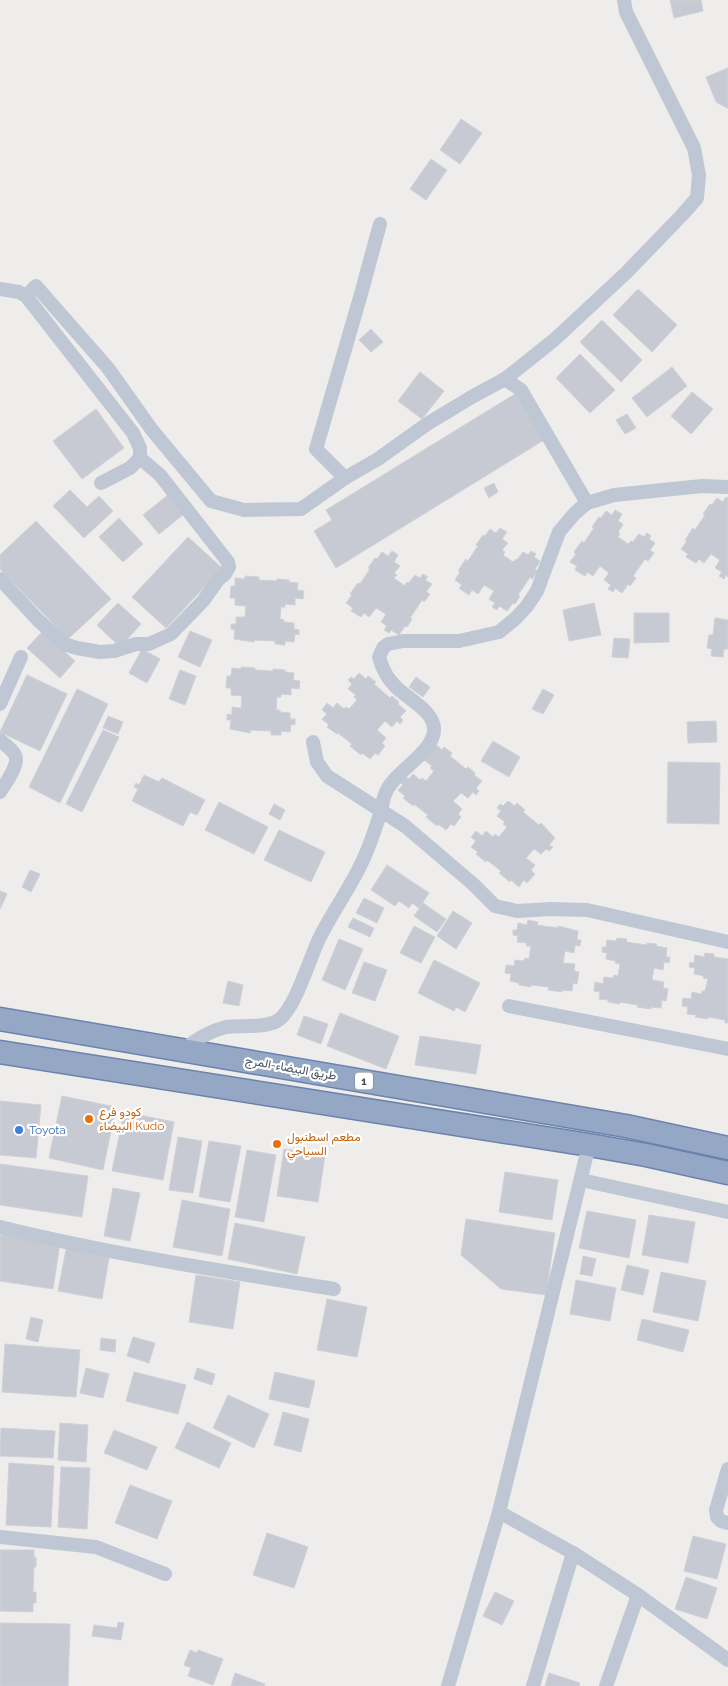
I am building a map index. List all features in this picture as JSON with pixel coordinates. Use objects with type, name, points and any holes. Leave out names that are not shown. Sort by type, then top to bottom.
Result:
[{"type":"highway","name":"طريق البيضاء-المرج","points":[[0,1018],[626,1126],[728,1148]]},
{"type":"highway","name":"1","points":[[0,1052],[589,1145],[728,1173]]},
{"type":"street","points":[[26,296],[36,286],[108,368],[152,430],[211,501],[244,510],[301,509],[345,478],[378,459],[427,424],[505,379],[554,340],[619,280],[696,198],[699,175],[694,148],[626,12],[624,0]]},
{"type":"street","points":[[345,478],[316,449],[380,224]]},
{"type":"street","points":[[0,289],[19,292],[26,296],[133,433],[140,448],[140,458],[130,468],[101,483]]},
{"type":"street","points":[[505,379],[521,390],[587,503]]},
{"type":"street","points":[[0,579],[25,607],[64,644],[100,652],[114,651],[136,644],[149,644],[170,634],[202,601],[229,567],[228,562],[160,475],[140,458]]},
{"type":"street","points":[[183,1050],[200,1037],[213,1031],[227,1027],[274,1022],[286,1012],[319,938],[362,862],[373,836],[386,791],[425,749],[434,730],[432,719],[388,678],[379,657],[383,648],[388,644],[403,641],[459,641],[498,632],[516,618],[527,606],[536,591],[559,532],[575,513],[587,503],[614,495],[702,486],[728,487]]},
{"type":"street","points":[[0,704],[21,657]]},
{"type":"street","points":[[0,740],[14,754],[17,760],[15,767],[0,792]]},
{"type":"street","points":[[313,742],[317,762],[327,776],[381,810],[418,837],[473,884],[495,906],[517,911],[551,909],[587,910],[728,942]]},
{"type":"street","points":[[509,1006],[728,1049]]},
{"type":"street","points":[[448,1686],[499,1512],[589,1145]]},
{"type":"street","points":[[581,1180],[728,1212]]},
{"type":"street","points":[[0,1227],[136,1256],[334,1289]]},
{"type":"street","points":[[728,1469],[716,1510],[717,1517],[721,1521],[728,1523]]},
{"type":"street","points":[[499,1512],[573,1553],[638,1595],[728,1660]]},
{"type":"street","points":[[0,1537],[96,1547],[165,1574]]},
{"type":"street","points":[[533,1686],[573,1553]]},
{"type":"street","points":[[606,1686],[638,1595]]},
{"type":"building","points":[[670,0],[701,0],[703,11],[674,18]]},
{"type":"building","points":[[728,68],[727,108],[716,102],[706,77]]},
{"type":"building","points":[[461,119],[482,133],[460,164],[440,150]]},
{"type":"building","points":[[431,159],[447,170],[426,200],[410,189]]},
{"type":"building","points":[[638,289],[677,325],[652,352],[613,315]]},
{"type":"building","points":[[602,320],[642,360],[621,382],[580,342]]},
{"type":"building","points":[[371,329],[383,342],[371,352],[359,340]]},
{"type":"building","points":[[580,354],[615,390],[590,413],[556,378]]},
{"type":"building","points":[[672,367],[687,386],[647,417],[632,398]]},
{"type":"building","points":[[420,372],[444,391],[422,419],[398,401]]},
{"type":"building","points":[[692,392],[713,409],[691,434],[671,416]]},
{"type":"building","points":[[515,394],[544,440],[336,568],[314,531],[332,520],[326,510]]},
{"type":"building","points":[[96,409],[124,448],[82,479],[53,441]]},
{"type":"building","points":[[627,414],[636,428],[625,434],[616,420]]},
{"type":"building","points":[[494,483],[498,492],[489,498],[484,488]]},
{"type":"building","points":[[70,490],[87,507],[99,496],[113,511],[84,538],[53,506]]},
{"type":"building","points":[[168,495],[184,514],[159,534],[143,515]]},
{"type":"building","points":[[726,497],[728,498],[728,577],[726,575],[724,579],[719,576],[722,572],[715,568],[720,560],[711,554],[704,563],[699,559],[696,563],[686,557],[688,554],[681,549],[693,528],[695,530],[705,515],[703,514],[710,504],[712,505],[717,498],[723,502]]},
{"type":"building","points":[[615,510],[622,514],[618,521],[623,524],[618,532],[620,534],[618,537],[628,544],[631,541],[633,542],[639,534],[644,537],[647,533],[651,536],[649,539],[655,543],[650,550],[654,553],[648,561],[645,559],[633,576],[636,578],[630,586],[628,584],[622,593],[615,588],[613,592],[608,589],[611,585],[604,580],[609,573],[600,566],[593,576],[587,572],[585,576],[575,570],[577,566],[570,562],[576,554],[574,552],[582,541],[584,543],[599,517],[601,518],[606,511],[612,515]]},
{"type":"building","points":[[119,518],[143,544],[123,562],[99,537]]},
{"type":"building","points":[[36,521],[111,599],[68,639],[0,569],[0,555]]},
{"type":"building","points":[[500,528],[507,532],[502,539],[508,543],[502,550],[505,552],[503,555],[513,562],[523,552],[528,555],[531,551],[536,554],[534,557],[540,561],[535,569],[538,571],[532,579],[530,577],[518,595],[520,596],[515,604],[513,603],[507,611],[499,606],[497,610],[492,607],[495,603],[489,599],[494,591],[484,585],[478,594],[472,590],[469,595],[459,588],[462,585],[455,580],[460,572],[458,571],[466,559],[468,561],[483,535],[485,536],[490,529],[496,533]]},
{"type":"building","points":[[188,537],[222,568],[166,628],[132,597]]},
{"type":"building","points":[[392,551],[398,555],[394,562],[400,566],[394,573],[397,575],[394,578],[405,586],[415,575],[420,578],[423,574],[428,577],[425,580],[432,584],[426,592],[430,594],[424,602],[422,600],[410,618],[412,619],[407,627],[405,626],[399,635],[391,630],[389,633],[384,630],[387,626],[381,622],[386,614],[376,608],[369,617],[364,613],[361,617],[351,611],[353,608],[346,603],[352,595],[350,594],[358,583],[360,584],[370,569],[368,568],[375,558],[377,559],[382,552],[388,556]]},
{"type":"building","points":[[245,576],[259,577],[259,580],[289,580],[289,582],[298,583],[297,590],[304,591],[303,599],[295,598],[295,605],[285,604],[285,607],[281,607],[280,619],[284,620],[284,622],[294,623],[294,629],[299,630],[299,635],[295,634],[294,642],[285,641],[285,645],[275,644],[275,641],[254,640],[254,642],[234,639],[235,630],[231,629],[231,624],[236,624],[236,617],[245,617],[246,606],[235,605],[235,598],[230,598],[231,586],[235,586],[235,578],[245,579]]},
{"type":"building","points":[[118,603],[141,624],[120,647],[97,625]]},
{"type":"building","points":[[594,603],[601,635],[569,641],[563,610]]},
{"type":"building","points":[[634,613],[669,613],[669,642],[634,643]]},
{"type":"building","points":[[715,618],[728,620],[728,649],[724,649],[723,657],[711,656],[712,649],[707,648],[709,635],[713,635]]},
{"type":"building","points":[[190,631],[212,640],[200,667],[178,657]]},
{"type":"building","points":[[42,632],[75,661],[60,678],[27,648]]},
{"type":"building","points":[[614,638],[630,639],[628,658],[612,657]]},
{"type":"building","points":[[142,649],[160,659],[147,683],[129,673]]},
{"type":"building","points":[[241,667],[255,668],[255,670],[285,670],[285,672],[294,673],[293,680],[300,681],[299,689],[291,688],[291,695],[281,694],[281,697],[277,697],[276,710],[290,713],[290,719],[295,719],[295,725],[291,724],[290,732],[281,731],[281,735],[271,735],[271,731],[251,730],[250,733],[230,729],[231,720],[227,720],[227,714],[232,715],[232,707],[241,708],[242,696],[231,695],[231,688],[226,688],[227,676],[231,676],[232,668],[241,669]]},
{"type":"building","points":[[180,670],[196,676],[185,705],[169,699]]},
{"type":"building","points":[[359,673],[366,679],[368,676],[376,682],[374,684],[390,698],[392,696],[406,711],[400,717],[403,720],[400,724],[397,721],[392,727],[385,721],[377,730],[386,738],[382,743],[385,746],[378,755],[375,753],[370,759],[362,753],[361,755],[350,746],[352,744],[327,727],[329,725],[322,719],[327,714],[322,710],[327,703],[333,708],[337,703],[344,709],[346,707],[349,709],[357,700],[354,697],[356,695],[348,689],[352,684],[348,680],[351,677],[354,679]]},
{"type":"building","points":[[27,675],[67,694],[40,751],[0,732]]},
{"type":"building","points":[[416,677],[430,687],[423,697],[409,687]]},
{"type":"building","points":[[77,689],[108,704],[60,803],[29,787]]},
{"type":"building","points":[[543,689],[554,695],[543,714],[532,709]]},
{"type":"building","points":[[108,716],[123,722],[118,734],[103,728]]},
{"type":"building","points":[[716,721],[717,742],[688,743],[687,722]]},
{"type":"building","points":[[103,730],[119,737],[82,812],[66,804]]},
{"type":"building","points":[[493,741],[520,757],[509,777],[481,761]]},
{"type":"building","points":[[435,744],[442,750],[444,747],[452,753],[450,756],[466,769],[468,767],[482,781],[476,788],[479,791],[476,795],[473,792],[468,798],[461,793],[453,801],[462,809],[458,814],[461,817],[454,826],[451,824],[446,830],[438,824],[437,826],[426,817],[428,815],[403,798],[405,796],[398,790],[403,785],[398,781],[403,775],[409,779],[413,774],[420,780],[422,778],[426,781],[434,771],[430,768],[432,766],[424,760]]},
{"type":"building","points":[[668,762],[720,763],[719,824],[667,823]]},
{"type":"building","points":[[144,775],[159,782],[162,778],[205,800],[197,815],[190,812],[183,826],[132,801],[138,789],[134,787],[136,783],[139,785]]},
{"type":"building","points":[[508,801],[515,806],[517,803],[525,810],[523,812],[539,825],[541,823],[555,838],[549,845],[553,847],[549,851],[546,849],[541,854],[534,849],[526,858],[535,865],[531,870],[535,874],[527,883],[524,880],[519,887],[499,873],[501,871],[487,860],[486,862],[476,854],[478,852],[471,847],[476,841],[471,837],[476,831],[482,836],[486,831],[493,837],[495,834],[499,837],[507,827],[503,824],[505,822],[497,816],[501,811],[497,808],[500,804],[503,806]]},
{"type":"building","points":[[219,802],[268,827],[254,854],[205,830]]},
{"type":"building","points":[[274,804],[285,810],[280,820],[269,814]]},
{"type":"building","points":[[279,830],[325,852],[311,882],[264,860]]},
{"type":"building","points":[[387,865],[429,893],[419,908],[412,903],[409,908],[399,901],[395,906],[371,890]]},
{"type":"building","points":[[30,870],[40,874],[31,892],[22,887]]},
{"type":"building","points":[[0,891],[7,894],[0,909]]},
{"type":"building","points":[[364,898],[384,908],[377,923],[356,913]]},
{"type":"building","points":[[423,903],[446,919],[437,932],[414,916]]},
{"type":"building","points":[[453,911],[472,923],[456,949],[437,936]]},
{"type":"building","points":[[353,918],[374,928],[370,937],[348,927]]},
{"type":"building","points":[[528,920],[538,922],[537,925],[558,928],[558,926],[578,931],[577,940],[581,940],[580,946],[575,945],[574,953],[565,951],[563,963],[575,964],[574,971],[579,972],[577,984],[573,983],[572,991],[562,990],[562,992],[548,990],[549,987],[519,985],[519,983],[510,981],[511,974],[505,973],[506,965],[514,966],[515,960],[524,961],[525,958],[529,959],[531,946],[526,946],[527,943],[517,942],[518,936],[513,935],[513,930],[517,930],[518,923],[527,925]]},
{"type":"building","points":[[414,926],[435,937],[421,963],[400,953]]},
{"type":"building","points":[[617,938],[627,939],[626,942],[647,945],[647,943],[657,944],[656,946],[667,948],[666,957],[670,957],[669,963],[664,962],[663,970],[654,968],[652,980],[664,982],[663,988],[668,989],[666,1001],[662,1000],[661,1008],[637,1007],[638,1005],[620,1002],[620,1004],[599,999],[600,992],[594,991],[595,982],[603,984],[604,977],[613,978],[614,975],[618,976],[620,964],[606,959],[607,953],[602,952],[602,947],[606,947],[607,940],[616,941]]},
{"type":"building","points":[[339,939],[363,949],[345,990],[322,980]]},
{"type":"building","points":[[705,953],[714,954],[714,957],[728,959],[728,1023],[725,1023],[725,1020],[695,1017],[696,1015],[687,1014],[688,1007],[682,1006],[683,998],[691,999],[692,992],[701,994],[702,991],[705,991],[708,979],[694,974],[695,968],[689,967],[690,962],[694,963],[695,955],[704,957]]},
{"type":"building","points":[[434,960],[480,983],[465,1012],[456,1007],[454,1011],[418,993]]},
{"type":"building","points":[[364,962],[387,970],[375,1001],[352,993]]},
{"type":"building","points":[[228,981],[243,985],[239,1006],[223,1003]]},
{"type":"building","points":[[340,1013],[399,1036],[386,1069],[327,1046]]},
{"type":"building","points":[[304,1016],[328,1024],[321,1044],[297,1035]]},
{"type":"building","points":[[420,1036],[481,1045],[476,1074],[415,1065]]},
{"type":"building","points":[[62,1096],[116,1107],[103,1170],[49,1158]]},
{"type":"building","name":"Toyota","points":[[0,1101],[41,1105],[36,1158],[0,1155]]},
{"type":"building","points":[[124,1112],[174,1122],[163,1180],[112,1171]]},
{"type":"building","points":[[178,1137],[202,1141],[193,1193],[169,1190]]},
{"type":"building","points":[[209,1141],[241,1146],[230,1202],[199,1197]]},
{"type":"building","points":[[284,1149],[325,1155],[318,1202],[277,1196]]},
{"type":"building","points":[[247,1150],[276,1155],[264,1222],[235,1217]]},
{"type":"building","points":[[0,1164],[88,1176],[82,1217],[0,1205]]},
{"type":"building","points":[[505,1172],[558,1180],[552,1220],[499,1212]]},
{"type":"building","points":[[113,1188],[140,1193],[130,1241],[104,1236]]},
{"type":"building","points":[[182,1200],[230,1209],[222,1256],[173,1247]]},
{"type":"building","points":[[587,1211],[636,1220],[629,1258],[579,1248]]},
{"type":"building","points":[[649,1215],[695,1222],[688,1263],[642,1255]]},
{"type":"building","points":[[466,1219],[555,1233],[546,1295],[501,1289],[461,1255]]},
{"type":"building","points":[[235,1223],[305,1237],[297,1274],[228,1259]]},
{"type":"building","points":[[0,1235],[60,1243],[53,1289],[0,1281]]},
{"type":"building","points":[[67,1244],[110,1252],[102,1299],[58,1291]]},
{"type":"building","points":[[583,1256],[596,1259],[592,1276],[580,1274]]},
{"type":"building","points":[[627,1265],[649,1270],[643,1295],[621,1290]]},
{"type":"building","points":[[661,1272],[706,1281],[698,1321],[653,1312]]},
{"type":"building","points":[[196,1275],[240,1282],[233,1329],[189,1322]]},
{"type":"building","points":[[576,1280],[616,1288],[610,1321],[570,1314]]},
{"type":"building","points":[[327,1299],[367,1307],[357,1357],[317,1350]]},
{"type":"building","points":[[31,1317],[43,1320],[38,1342],[26,1339]]},
{"type":"building","points":[[642,1319],[689,1330],[683,1352],[637,1340]]},
{"type":"building","points":[[133,1337],[155,1343],[149,1363],[127,1356]]},
{"type":"building","points":[[101,1338],[116,1340],[115,1352],[100,1350]]},
{"type":"building","points":[[5,1344],[80,1350],[76,1397],[2,1392]]},
{"type":"building","points":[[86,1368],[109,1374],[103,1398],[80,1393]]},
{"type":"building","points":[[197,1368],[215,1374],[212,1385],[194,1379]]},
{"type":"building","points":[[134,1372],[186,1385],[178,1414],[126,1401]]},
{"type":"building","points":[[275,1372],[315,1381],[309,1408],[269,1399]]},
{"type":"building","points":[[228,1395],[269,1414],[254,1448],[213,1428]]},
{"type":"building","points":[[283,1412],[309,1419],[301,1452],[274,1445]]},
{"type":"building","points":[[187,1422],[231,1443],[219,1468],[175,1448]]},
{"type":"building","points":[[60,1423],[88,1425],[86,1462],[58,1460]]},
{"type":"building","points":[[1,1428],[55,1431],[53,1458],[0,1456]]},
{"type":"building","points":[[114,1430],[157,1447],[147,1470],[104,1453]]},
{"type":"building","points":[[9,1463],[54,1466],[51,1527],[6,1525]]},
{"type":"building","points":[[61,1467],[90,1468],[87,1529],[58,1527]]},
{"type":"building","points":[[130,1485],[172,1501],[157,1539],[115,1523]]},
{"type":"building","points":[[267,1533],[308,1547],[294,1588],[253,1575]]},
{"type":"building","points":[[693,1536],[726,1544],[717,1579],[684,1571]]},
{"type":"building","points":[[0,1550],[34,1550],[36,1567],[34,1567],[33,1592],[36,1592],[36,1603],[33,1603],[33,1612],[0,1611]]},
{"type":"building","points":[[686,1577],[717,1588],[707,1619],[675,1609]]},
{"type":"building","points":[[495,1592],[514,1601],[502,1625],[483,1616]]},
{"type":"building","points":[[118,1622],[124,1623],[121,1640],[92,1636],[94,1625],[117,1628]]},
{"type":"building","points":[[0,1623],[70,1624],[68,1686],[0,1686]]},
{"type":"building","points":[[190,1650],[197,1653],[198,1650],[223,1659],[213,1685],[188,1676],[191,1668],[184,1665]]},
{"type":"building","points":[[235,1673],[265,1684],[264,1686],[231,1686]]},
{"type":"building","points":[[549,1673],[580,1683],[579,1686],[545,1686]]},
{"type":"place","name":"كودو فرع البيضاء Kudo","points":[[89,1119]]},
{"type":"place","name":"Toyota","points":[[19,1130]]},
{"type":"place","name":"مطعم اسطنبول السياحي","points":[[277,1144]]}]
